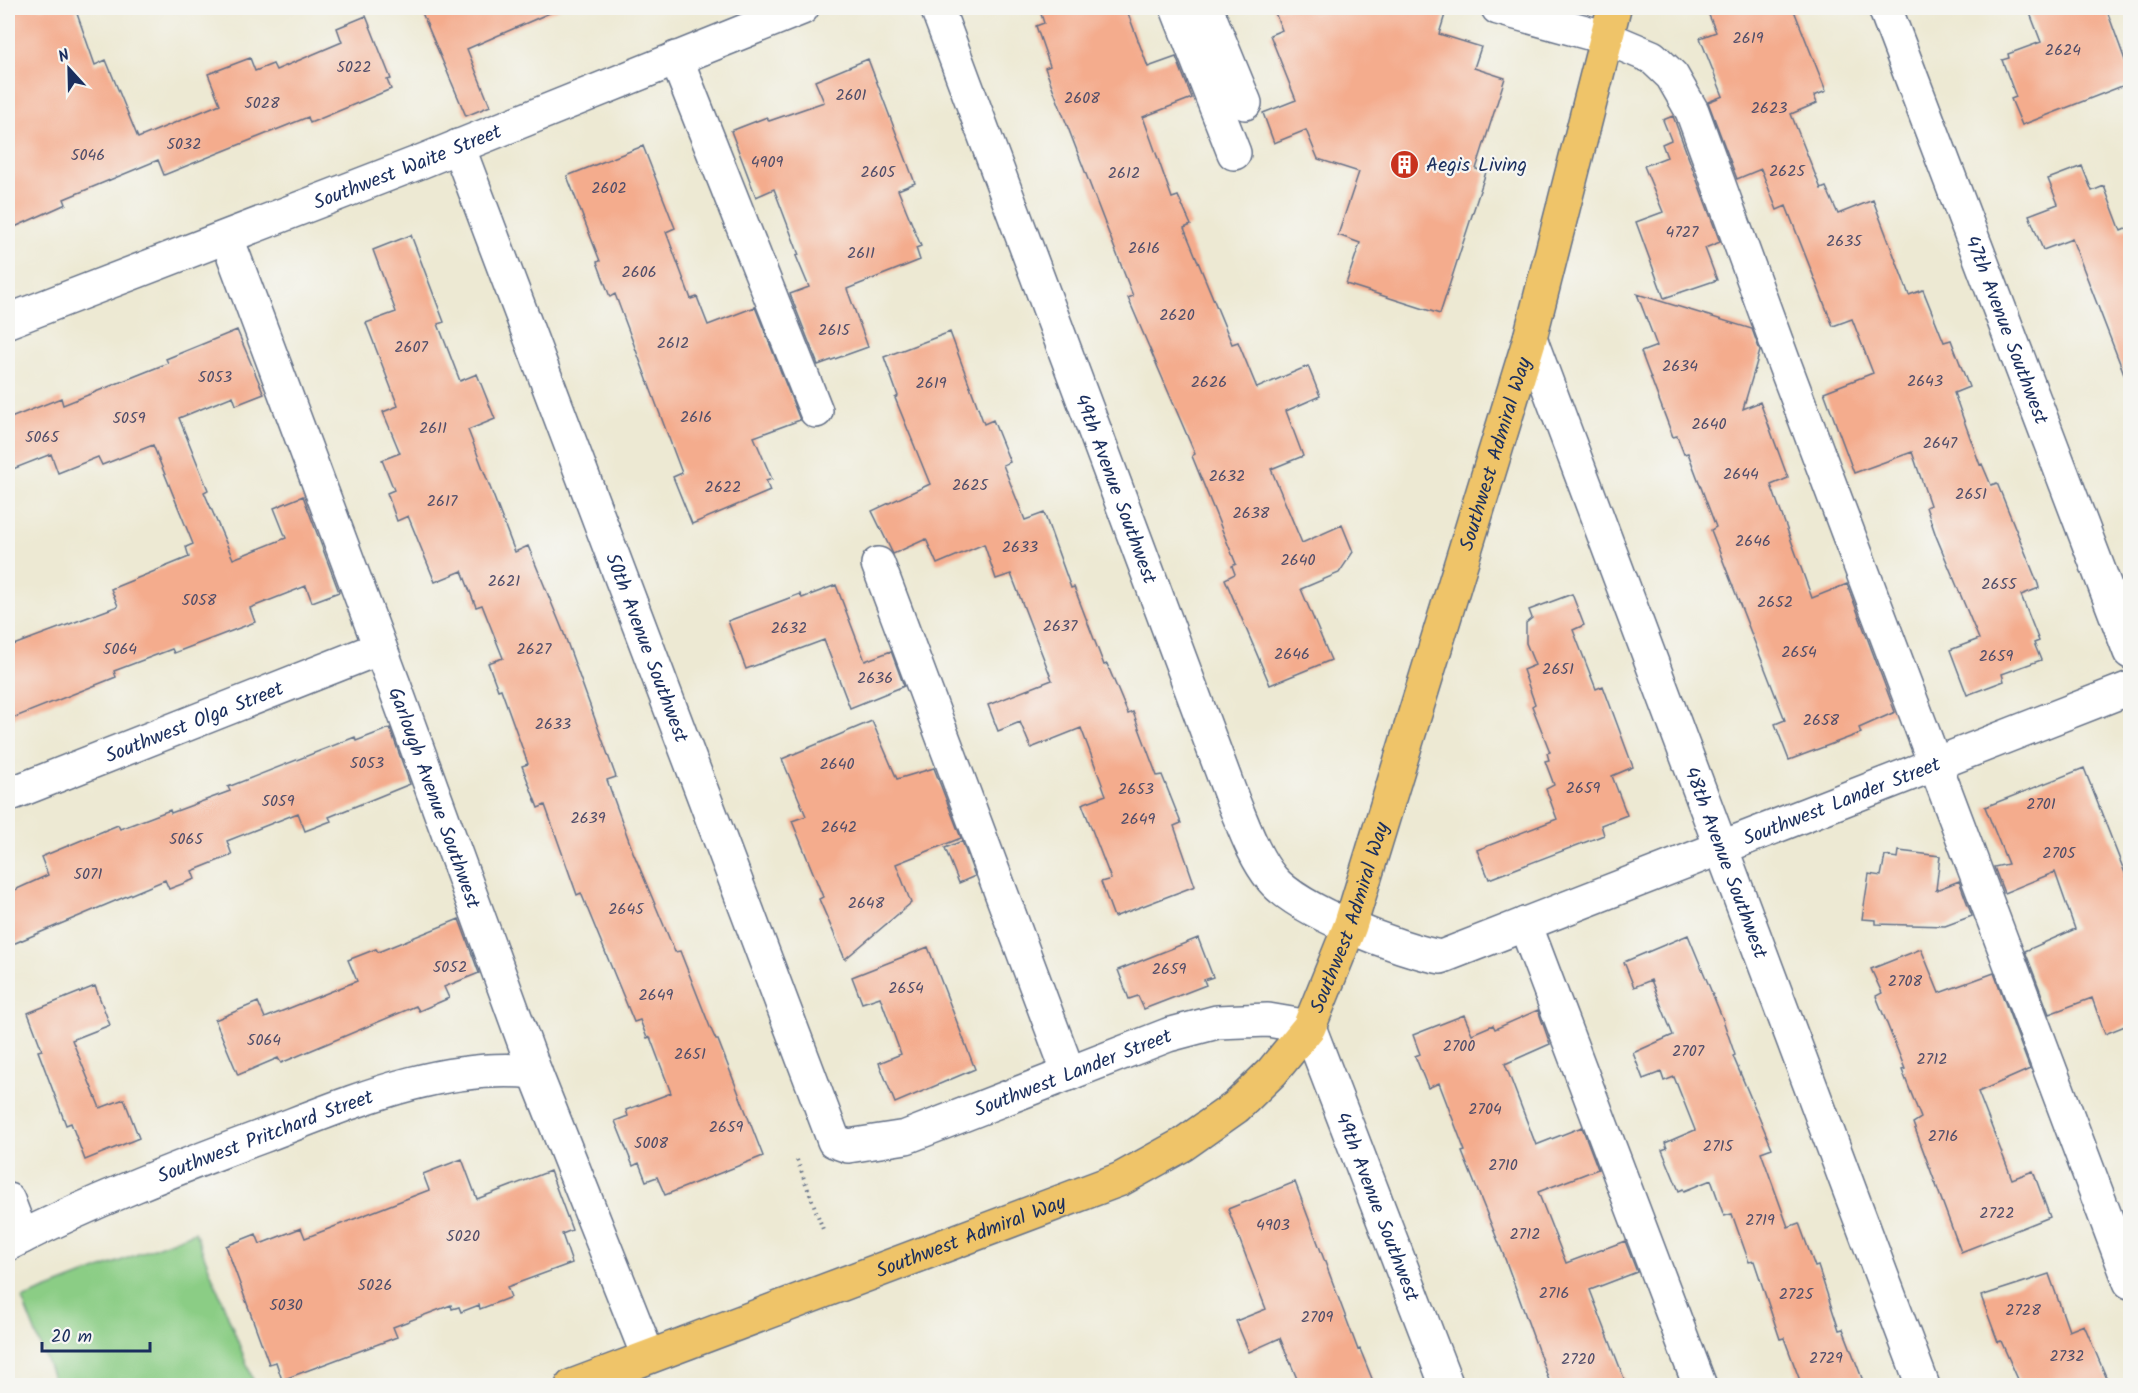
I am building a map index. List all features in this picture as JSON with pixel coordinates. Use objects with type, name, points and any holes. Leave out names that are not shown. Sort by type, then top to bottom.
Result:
[{"type":"main road","name":"Southwest Admiral Way","points":[[572,1386],[1120,1179],[1182,1145],[1236,1107],[1272,1072],[1309,1027],[1350,926],[1530,338],[1610,23]]},
{"type":"street","name":"49th Avenue Southwest","points":[[937,8],[1233,801],[1255,852],[1272,880],[1296,898],[1350,926]]},
{"type":"street","points":[[1177,8],[1234,153]]},
{"type":"street","points":[[1206,8],[1245,103]]},
{"type":"street","points":[[1498,8],[1610,23],[1672,76],[1692,111],[2130,1282]]},
{"type":"street","name":"47th Avenue Southwest","points":[[1885,8],[2130,652]]},
{"type":"street","name":"Southwest Waite Street","points":[[8,321],[227,238],[458,146],[676,58],[781,11]]},
{"type":"street","points":[[676,58],[816,411]]},
{"type":"street","name":"50th Avenue Southwest","points":[[458,146],[829,1130],[834,1141],[840,1144]]},
{"type":"street","name":"Garlough Avenue Southwest","points":[[227,238],[535,1072],[648,1356]]},
{"type":"street","name":"48th Avenue Southwest","points":[[1530,338],[1923,1386]]},
{"type":"street","points":[[878,564],[1069,1074]]},
{"type":"street","name":"Southwest Olga Street","points":[[8,795],[380,648]]},
{"type":"street","name":"Southwest Lander Street","points":[[1350,926],[1413,952],[1441,957],[2130,688]]},
{"type":"street","points":[[1525,924],[1700,1386]]},
{"type":"street","name":"Southwest Lander Street","points":[[840,1144],[848,1146],[906,1137],[1168,1035],[1217,1022],[1268,1020],[1309,1027]]},
{"type":"street","name":"49th Avenue Southwest","points":[[1309,1027],[1447,1386]]},
{"type":"street","name":"Southwest Pritchard Street","points":[[15,1241],[166,1173],[387,1089],[465,1072],[505,1069],[535,1072]]},
{"type":"street","points":[[8,1200],[15,1241]]},
{"type":"path","points":[[797,1160],[824,1233]]},
{"type":"green space","points":[[195,1232],[255,1385],[56,1385],[22,1299]]},
{"type":"building","points":[[8,8],[75,8],[95,65],[106,60],[138,138],[220,104],[208,74],[250,58],[255,71],[273,64],[276,70],[342,42],[337,28],[366,16],[391,79],[387,80],[391,89],[310,123],[308,117],[164,175],[158,160],[64,199],[66,204],[8,230]]},
{"type":"building","points":[[420,8],[561,8],[467,49],[490,106],[466,116]]},
{"type":"building","points":[[1039,8],[1126,8],[1148,67],[1176,57],[1192,98],[1143,117],[1172,198],[1178,196],[1191,225],[1184,228],[1232,344],[1238,342],[1257,388],[1308,366],[1320,396],[1286,411],[1303,456],[1271,469],[1302,543],[1342,525],[1353,552],[1339,573],[1301,589],[1331,660],[1270,685],[1225,579],[1235,574],[1232,566],[1236,564],[1192,456],[1195,454],[1128,298],[1133,296],[1045,68],[1050,66],[1036,26],[1044,23]]},
{"type":"building","name":"Aegis Living","points":[[1273,8],[1447,8],[1439,34],[1481,47],[1474,68],[1505,78],[1476,169],[1486,172],[1440,314],[1346,284],[1360,243],[1338,235],[1359,172],[1318,159],[1306,130],[1274,143],[1263,113],[1296,100],[1270,35],[1282,30]]},
{"type":"building","points":[[1706,8],[1793,8],[1826,91],[1814,96],[1817,103],[1791,114],[1821,189],[1826,187],[1838,214],[1873,200],[1909,295],[1923,290],[1944,342],[1951,340],[1969,387],[1954,393],[1980,465],[1982,464],[1991,485],[1997,483],[2039,588],[2021,595],[2039,641],[2034,643],[2041,660],[2002,674],[2004,681],[1967,695],[1950,650],[1979,639],[1936,536],[1926,507],[1930,505],[1912,452],[1854,473],[1824,392],[1873,373],[1852,319],[1833,326],[1786,206],[1777,210],[1761,169],[1737,179],[1708,102],[1723,96],[1700,38],[1716,32]]},
{"type":"building","points":[[2028,8],[2106,8],[2130,74],[2130,83],[2022,125],[2011,99],[2016,97],[2002,60],[2009,58],[2008,54],[2041,42]]},
{"type":"building","points":[[868,59],[915,183],[898,190],[921,246],[916,248],[920,260],[847,289],[868,347],[818,365],[790,294],[809,287],[796,256],[799,255],[774,189],[756,197],[731,131],[767,117],[769,121],[824,102],[815,81]]},
{"type":"building","points":[[1673,116],[1720,242],[1705,248],[1717,280],[1664,298],[1636,222],[1663,212],[1644,166],[1667,157],[1662,144],[1671,140],[1663,120]]},
{"type":"building","points":[[643,146],[675,228],[666,232],[691,299],[697,297],[708,325],[755,307],[800,420],[754,437],[772,479],[766,481],[770,491],[692,524],[673,477],[682,473],[615,294],[610,297],[597,262],[600,261],[567,176]]},
{"type":"building","points":[[2082,166],[2092,191],[2104,186],[2121,231],[2130,227],[2130,384],[2128,384],[2072,239],[2043,250],[2029,215],[2058,204],[2048,179]]},
{"type":"building","points":[[411,235],[444,322],[438,324],[460,381],[477,374],[495,419],[468,430],[515,552],[528,546],[563,631],[616,777],[607,780],[633,852],[675,952],[680,951],[710,1027],[718,1040],[763,1156],[665,1195],[657,1177],[646,1181],[639,1163],[633,1166],[615,1121],[628,1116],[626,1110],[671,1093],[650,1037],[647,1038],[640,1020],[634,1022],[581,893],[577,895],[545,805],[538,808],[522,766],[528,764],[501,689],[498,690],[488,663],[503,658],[482,605],[476,607],[462,571],[435,582],[408,516],[397,521],[387,493],[394,490],[382,460],[400,453],[383,412],[398,406],[366,323],[396,312],[373,250]]},
{"type":"building","points":[[1637,294],[1752,329],[1760,351],[1743,409],[1760,402],[1788,478],[1771,485],[1812,598],[1847,584],[1895,712],[1859,728],[1861,733],[1789,760],[1775,724],[1785,720],[1711,530],[1716,527],[1688,453],[1684,454],[1677,436],[1673,437],[1641,352],[1657,346]]},
{"type":"building","points":[[237,330],[264,394],[236,405],[233,396],[179,418],[208,490],[204,492],[233,559],[286,538],[274,508],[303,496],[339,592],[312,602],[306,586],[250,608],[255,622],[174,653],[172,649],[114,671],[116,677],[8,720],[8,647],[118,606],[111,589],[189,557],[186,547],[193,544],[153,445],[102,465],[98,457],[58,473],[51,454],[8,471],[8,419],[61,398],[63,405],[168,363],[166,359]]},
{"type":"building","points":[[950,332],[984,424],[993,420],[1010,462],[1003,465],[1025,520],[1044,513],[1071,588],[1074,587],[1104,665],[1107,664],[1128,714],[1133,712],[1157,776],[1162,775],[1181,823],[1174,826],[1195,886],[1114,917],[1101,882],[1111,879],[1082,804],[1106,795],[1081,728],[1031,748],[1020,722],[998,731],[988,705],[1052,680],[1011,574],[996,579],[984,544],[937,564],[926,539],[893,554],[872,511],[930,484],[895,398],[898,396],[884,357]]},
{"type":"building","points":[[836,585],[865,661],[891,651],[904,686],[850,708],[824,640],[746,669],[728,621],[800,594],[802,598]]},
{"type":"building","points":[[1572,594],[1584,625],[1573,630],[1596,689],[1603,686],[1633,767],[1612,776],[1627,815],[1601,825],[1604,835],[1489,879],[1477,850],[1557,819],[1546,789],[1554,785],[1545,761],[1549,760],[1547,753],[1550,752],[1532,706],[1535,704],[1523,670],[1535,665],[1526,643],[1526,623],[1532,618],[1529,610]]},
{"type":"building","points":[[872,721],[897,779],[934,768],[961,838],[896,864],[911,903],[845,959],[819,899],[823,897],[792,821],[806,816],[782,759]]},
{"type":"building","points":[[390,728],[410,784],[329,817],[331,821],[305,831],[298,813],[227,841],[232,855],[192,871],[195,879],[169,889],[165,880],[8,946],[8,893],[48,875],[41,857],[118,825],[120,829],[170,810],[171,813],[230,791],[228,787],[355,737],[356,741]]},
{"type":"building","points":[[2084,768],[2130,886],[2130,1024],[2105,1034],[2092,998],[2049,1014],[2025,951],[2075,929],[2055,872],[2004,893],[1994,867],[2008,864],[1985,807]]},
{"type":"building","points":[[962,841],[975,876],[959,883],[945,848]]},
{"type":"building","points":[[1899,851],[1940,856],[1936,890],[1959,881],[1972,916],[1945,926],[1876,924],[1876,920],[1862,919],[1869,874],[1881,876],[1885,856],[1898,858]]},
{"type":"building","points":[[459,919],[479,973],[444,987],[449,998],[419,1011],[416,1006],[281,1063],[278,1058],[238,1075],[215,1020],[258,1002],[265,1018],[357,981],[348,960],[376,949],[378,952]]},
{"type":"building","points":[[1688,935],[1722,1017],[1735,1055],[1733,1056],[1772,1148],[1761,1152],[1788,1227],[1799,1223],[1815,1267],[1818,1266],[1839,1330],[1843,1329],[1865,1386],[1802,1386],[1784,1338],[1780,1339],[1754,1261],[1749,1262],[1732,1214],[1724,1216],[1711,1180],[1679,1191],[1662,1150],[1667,1148],[1665,1143],[1695,1130],[1674,1077],[1664,1081],[1661,1072],[1643,1079],[1633,1053],[1673,1035],[1651,980],[1634,987],[1624,962]]},
{"type":"building","points":[[1198,938],[1213,977],[1204,980],[1206,985],[1144,1009],[1138,996],[1129,999],[1118,970]]},
{"type":"building","points":[[928,947],[975,1069],[895,1103],[879,1063],[901,1054],[880,997],[862,1003],[852,977]]},
{"type":"building","points":[[1921,949],[1939,993],[1994,973],[2030,1069],[1978,1092],[2012,1179],[2033,1171],[2050,1217],[1961,1252],[1913,1123],[1921,1118],[1902,1070],[1905,1069],[1876,996],[1882,993],[1871,969]]},
{"type":"building","points":[[95,986],[110,1025],[72,1040],[100,1108],[124,1099],[139,1138],[85,1160],[71,1123],[66,1125],[38,1051],[42,1050],[28,1013]]},
{"type":"building","points":[[1538,1010],[1550,1044],[1505,1064],[1536,1145],[1582,1127],[1598,1169],[1538,1192],[1566,1263],[1625,1241],[1637,1272],[1590,1290],[1627,1386],[1551,1386],[1504,1256],[1462,1152],[1465,1151],[1439,1083],[1428,1088],[1415,1056],[1420,1054],[1413,1035],[1464,1015],[1472,1034],[1493,1025],[1495,1029]]},
{"type":"building","points":[[462,1159],[477,1199],[550,1171],[572,1230],[562,1234],[572,1263],[507,1287],[511,1297],[480,1309],[479,1305],[461,1312],[459,1307],[452,1309],[451,1305],[393,1327],[397,1337],[282,1380],[276,1362],[269,1364],[226,1246],[256,1234],[260,1244],[301,1228],[305,1238],[429,1190],[423,1174]]},
{"type":"building","points":[[1295,1182],[1358,1350],[1360,1349],[1375,1386],[1300,1386],[1280,1338],[1249,1352],[1236,1321],[1266,1309],[1228,1209]]},
{"type":"building","points":[[2049,1274],[2069,1331],[2084,1325],[2110,1386],[2021,1386],[2001,1341],[1998,1342],[1981,1296]]},
{"type":"place","name":"Aegis Living","points":[[1405,164]]}]
